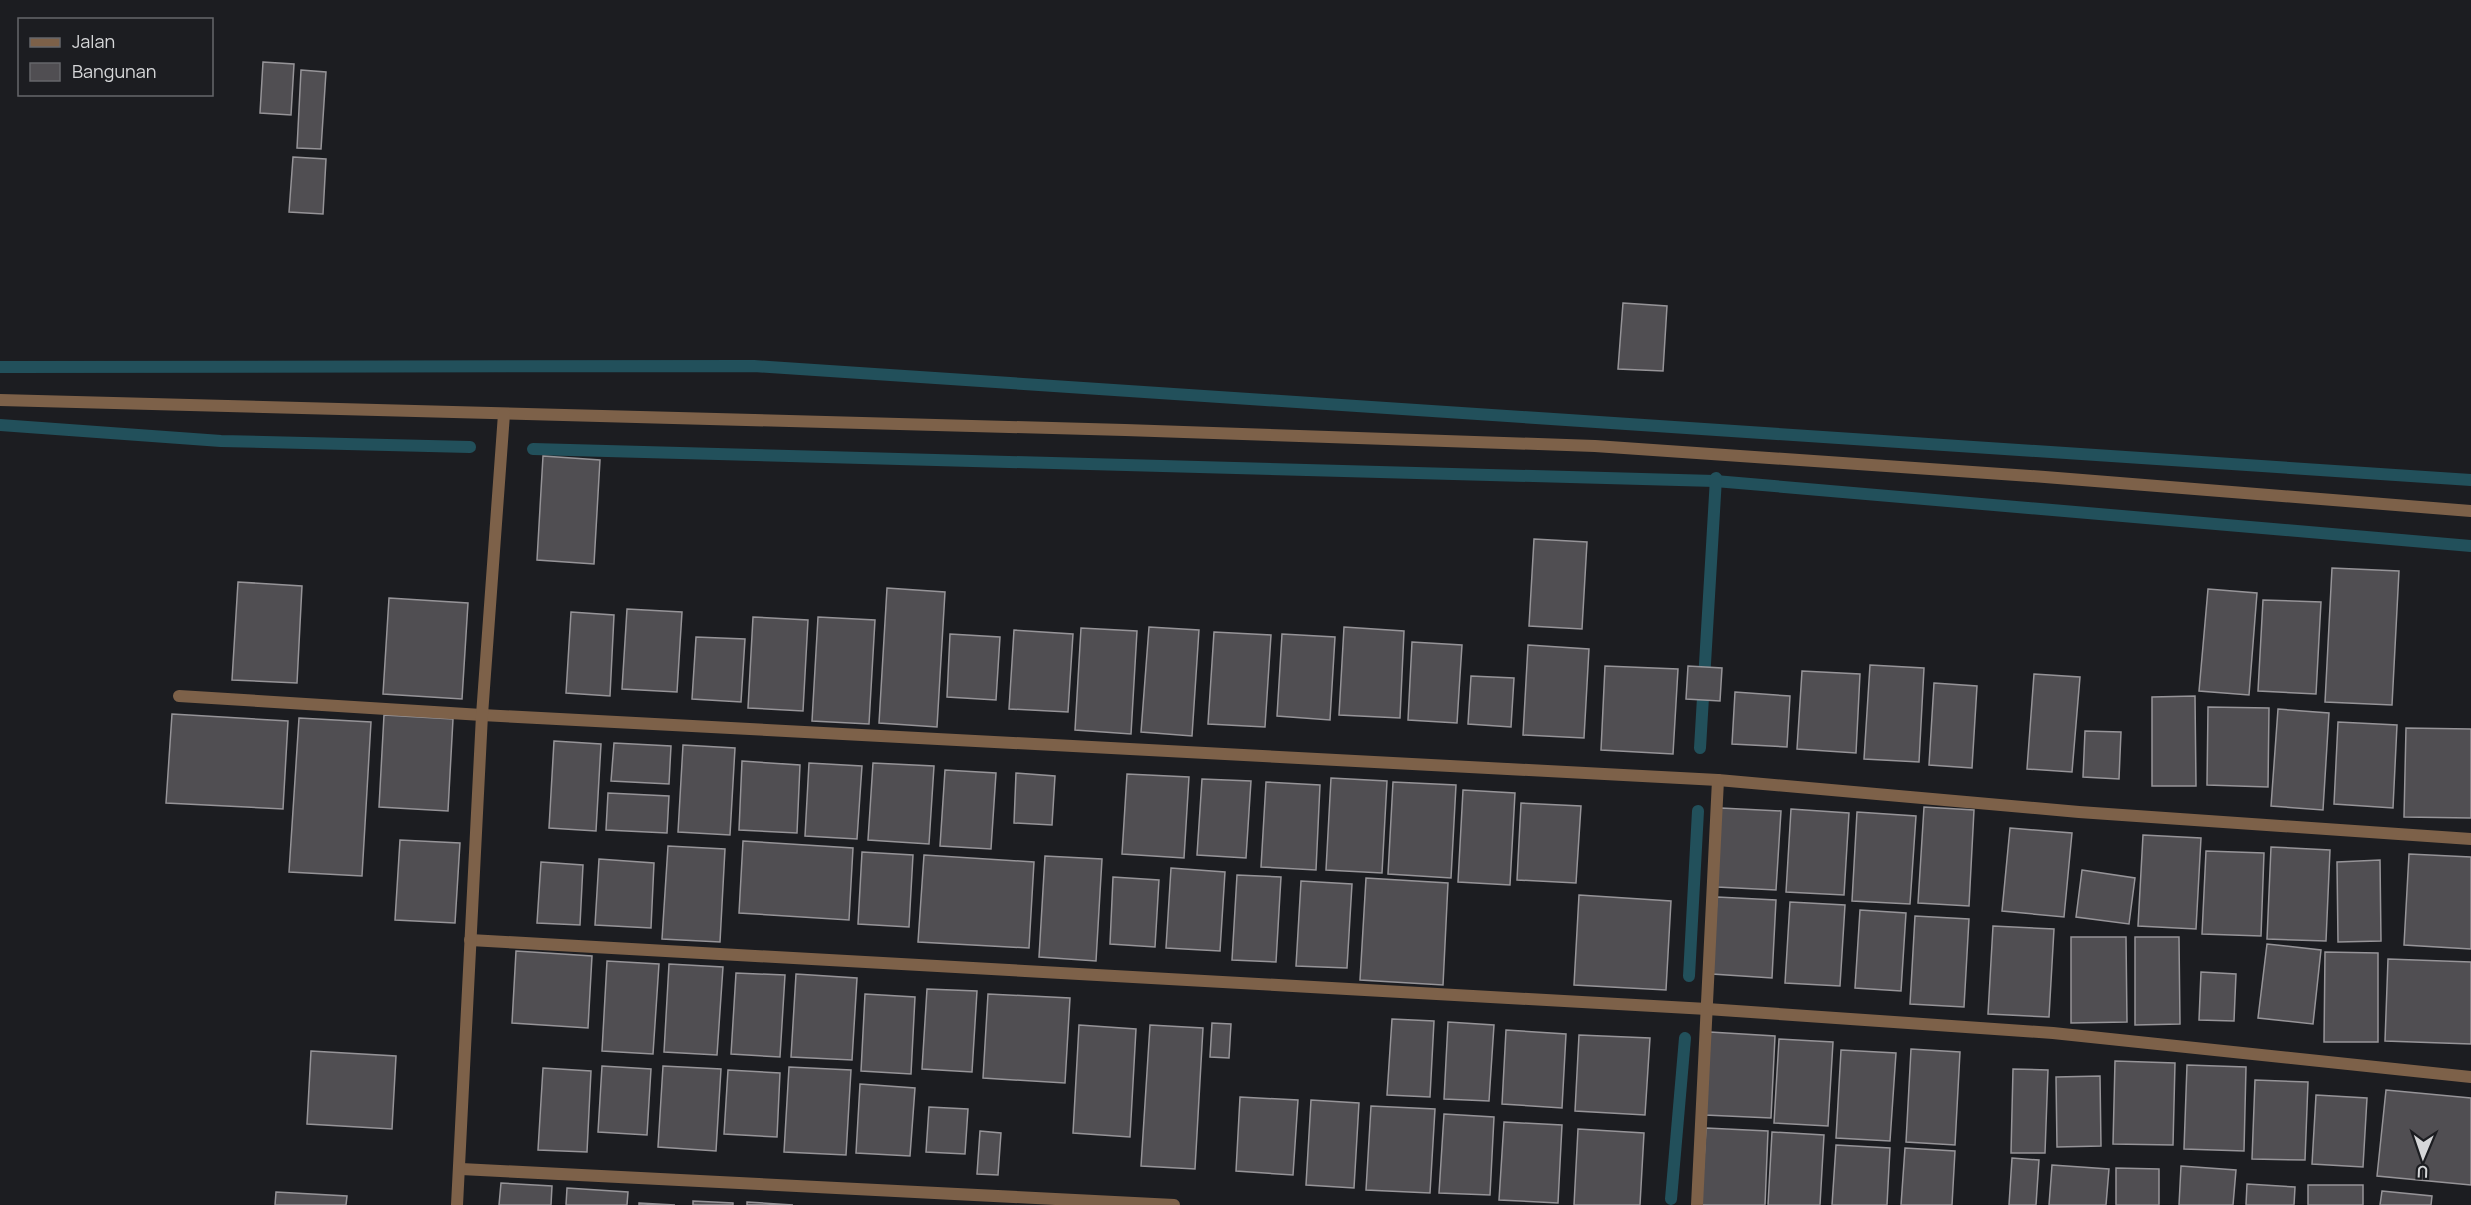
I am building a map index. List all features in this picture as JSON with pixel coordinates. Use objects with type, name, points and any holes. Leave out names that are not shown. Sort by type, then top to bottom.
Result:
[{"type":"street","points":[[0,400],[1125,430],[1595,446],[2033,476],[2471,511]]},
{"type":"street","points":[[457,1205],[461,1169],[482,715],[504,414]]},
{"type":"street","points":[[178,696],[482,715],[1718,780],[2068,811],[2471,840]]},
{"type":"street","points":[[1697,1205],[1718,780]]},
{"type":"street","points":[[470,940],[1707,1009],[2053,1033],[2471,1077]]},
{"type":"street","points":[[461,1169],[1174,1205]]},
{"type":"building","points":[[263,62],[294,64],[291,115],[260,113]]},
{"type":"building","points":[[301,70],[326,72],[321,149],[297,148]]},
{"type":"building","points":[[293,157],[326,159],[323,214],[289,212]]},
{"type":"building","points":[[1623,303],[1667,306],[1663,371],[1618,369]]},
{"type":"building","points":[[543,456],[600,460],[594,564],[537,560]]},
{"type":"building","points":[[1534,539],[1587,542],[1582,629],[1529,626]]},
{"type":"building","points":[[2332,568],[2399,571],[2392,705],[2325,702]]},
{"type":"building","points":[[238,582],[302,586],[297,683],[232,680]]},
{"type":"building","points":[[887,588],[945,592],[937,727],[879,723]]},
{"type":"building","points":[[2208,589],[2257,593],[2249,695],[2199,691]]},
{"type":"building","points":[[389,598],[468,603],[462,699],[383,694]]},
{"type":"building","points":[[2263,600],[2321,602],[2316,694],[2258,691]]},
{"type":"building","points":[[627,609],[682,612],[677,692],[622,689]]},
{"type":"building","points":[[571,612],[614,615],[610,696],[566,693]]},
{"type":"building","points":[[753,617],[808,620],[803,711],[748,708]]},
{"type":"building","points":[[818,617],[875,620],[869,724],[812,721]]},
{"type":"building","points":[[1149,627],[1199,630],[1192,736],[1141,732]]},
{"type":"building","points":[[1344,627],[1404,631],[1400,718],[1339,715]]},
{"type":"building","points":[[1081,628],[1137,631],[1131,734],[1075,730]]},
{"type":"building","points":[[1014,630],[1073,634],[1068,712],[1009,709]]},
{"type":"building","points":[[1214,632],[1271,635],[1265,727],[1208,724]]},
{"type":"building","points":[[950,634],[1000,637],[996,700],[947,697]]},
{"type":"building","points":[[1282,634],[1335,637],[1330,720],[1277,716]]},
{"type":"building","points":[[696,637],[745,639],[741,702],[692,699]]},
{"type":"building","points":[[1412,642],[1462,645],[1457,723],[1408,720]]},
{"type":"building","points":[[1528,645],[1589,649],[1584,738],[1523,735]]},
{"type":"building","points":[[1870,665],[1924,668],[1919,762],[1864,759]]},
{"type":"building","points":[[1605,666],[1678,669],[1673,754],[1601,750]]},
{"type":"building","points":[[1688,666],[1722,668],[1720,701],[1686,699]]},
{"type":"building","points":[[1802,671],[1860,674],[1856,753],[1797,749]]},
{"type":"building","points":[[2034,674],[2080,677],[2072,772],[2027,769]]},
{"type":"building","points":[[1471,676],[1514,678],[1511,727],[1468,724]]},
{"type":"building","points":[[1934,683],[1977,686],[1972,768],[1929,765]]},
{"type":"building","points":[[1735,692],[1790,696],[1787,747],[1732,744]]},
{"type":"building","points":[[2195,696],[2196,786],[2152,786],[2152,697]]},
{"type":"building","points":[[2208,707],[2269,708],[2268,787],[2207,785]]},
{"type":"building","points":[[2278,709],[2329,713],[2323,810],[2271,806]]},
{"type":"building","points":[[172,714],[288,721],[283,809],[166,803]]},
{"type":"building","points":[[384,715],[453,719],[448,811],[379,807]]},
{"type":"building","points":[[299,718],[371,722],[362,876],[289,872]]},
{"type":"building","points":[[2338,722],[2397,725],[2393,808],[2334,804]]},
{"type":"building","points":[[2406,728],[2471,729],[2471,818],[2404,817]]},
{"type":"building","points":[[2085,731],[2121,732],[2119,779],[2083,777]]},
{"type":"building","points":[[554,741],[601,744],[596,831],[549,828]]},
{"type":"building","points":[[614,743],[671,746],[669,784],[611,781]]},
{"type":"building","points":[[683,745],[735,748],[730,835],[678,832]]},
{"type":"building","points":[[742,761],[800,765],[797,833],[739,830]]},
{"type":"building","points":[[809,763],[862,766],[857,839],[805,836]]},
{"type":"building","points":[[873,763],[934,766],[929,844],[868,840]]},
{"type":"building","points":[[945,770],[996,773],[991,849],[940,846]]},
{"type":"building","points":[[1016,773],[1055,776],[1052,825],[1014,823]]},
{"type":"building","points":[[1127,774],[1189,777],[1184,858],[1122,854]]},
{"type":"building","points":[[1331,778],[1387,781],[1382,873],[1326,870]]},
{"type":"building","points":[[1202,779],[1251,781],[1246,858],[1197,855]]},
{"type":"building","points":[[1266,782],[1320,785],[1316,870],[1261,867]]},
{"type":"building","points":[[1393,782],[1456,785],[1451,878],[1388,874]]},
{"type":"building","points":[[1463,790],[1515,793],[1510,885],[1458,882]]},
{"type":"building","points":[[608,793],[669,796],[667,833],[606,830]]},
{"type":"building","points":[[1521,803],[1581,806],[1576,883],[1517,880]]},
{"type":"building","points":[[1924,807],[1974,810],[1969,906],[1918,903]]},
{"type":"building","points":[[1721,808],[1781,811],[1776,890],[1717,887]]},
{"type":"building","points":[[1791,809],[1849,813],[1844,895],[1786,892]]},
{"type":"building","points":[[1857,812],[1916,816],[1910,904],[1852,901]]},
{"type":"building","points":[[2010,828],[2072,833],[2064,917],[2002,911]]},
{"type":"building","points":[[2143,835],[2201,838],[2196,929],[2138,926]]},
{"type":"building","points":[[400,840],[460,843],[455,923],[395,920]]},
{"type":"building","points":[[743,841],[853,848],[849,920],[739,913]]},
{"type":"building","points":[[668,846],[725,849],[720,942],[662,939]]},
{"type":"building","points":[[2271,847],[2330,850],[2326,941],[2267,939]]},
{"type":"building","points":[[2206,851],[2264,853],[2261,936],[2202,934]]},
{"type":"building","points":[[862,852],[913,855],[909,927],[858,924]]},
{"type":"building","points":[[2409,854],[2471,857],[2471,949],[2404,945]]},
{"type":"building","points":[[924,855],[1034,862],[1029,948],[918,942]]},
{"type":"building","points":[[1045,856],[1102,859],[1096,961],[1039,957]]},
{"type":"building","points":[[599,859],[654,863],[651,928],[595,925]]},
{"type":"building","points":[[2380,860],[2381,941],[2338,942],[2337,862]]},
{"type":"building","points":[[541,862],[583,865],[580,925],[537,923]]},
{"type":"building","points":[[1171,868],[1225,872],[1220,951],[1166,948]]},
{"type":"building","points":[[2082,870],[2135,878],[2129,924],[2076,917]]},
{"type":"building","points":[[1237,875],[1281,877],[1276,962],[1232,960]]},
{"type":"building","points":[[1113,877],[1159,880],[1155,947],[1110,944]]},
{"type":"building","points":[[1366,878],[1448,883],[1443,985],[1360,980]]},
{"type":"building","points":[[1301,881],[1352,884],[1347,968],[1296,966]]},
{"type":"building","points":[[1579,895],[1671,901],[1666,990],[1574,985]]},
{"type":"building","points":[[1717,897],[1776,900],[1772,978],[1712,974]]},
{"type":"building","points":[[1790,902],[1845,905],[1840,986],[1785,983]]},
{"type":"building","points":[[1860,910],[1906,913],[1901,991],[1855,988]]},
{"type":"building","points":[[1915,916],[1969,919],[1964,1007],[1910,1004]]},
{"type":"building","points":[[1993,926],[2054,929],[2049,1017],[1988,1014]]},
{"type":"building","points":[[2071,937],[2126,937],[2127,1022],[2071,1023]]},
{"type":"building","points":[[2135,937],[2179,937],[2180,1024],[2135,1025]]},
{"type":"building","points":[[2267,944],[2321,950],[2313,1024],[2258,1018]]},
{"type":"building","points":[[516,951],[592,956],[588,1028],[512,1023]]},
{"type":"building","points":[[2325,952],[2378,953],[2378,1042],[2324,1042]]},
{"type":"building","points":[[2388,959],[2471,962],[2471,1044],[2385,1041]]},
{"type":"building","points":[[607,961],[659,964],[653,1054],[602,1051]]},
{"type":"building","points":[[669,964],[723,967],[717,1055],[664,1052]]},
{"type":"building","points":[[2201,972],[2236,974],[2234,1021],[2199,1020]]},
{"type":"building","points":[[736,973],[785,975],[780,1057],[731,1054]]},
{"type":"building","points":[[796,974],[857,978],[852,1060],[791,1057]]},
{"type":"building","points":[[927,989],[977,991],[972,1072],[922,1069]]},
{"type":"building","points":[[865,994],[915,997],[911,1074],[861,1071]]},
{"type":"building","points":[[988,994],[1070,998],[1065,1083],[983,1078]]},
{"type":"building","points":[[1392,1019],[1434,1021],[1430,1097],[1387,1095]]},
{"type":"building","points":[[1448,1022],[1494,1025],[1489,1101],[1444,1099]]},
{"type":"building","points":[[1212,1023],[1231,1024],[1229,1058],[1210,1057]]},
{"type":"building","points":[[1079,1025],[1136,1029],[1130,1137],[1073,1133]]},
{"type":"building","points":[[1150,1025],[1203,1028],[1195,1169],[1141,1166]]},
{"type":"building","points":[[1506,1030],[1566,1034],[1562,1108],[1502,1104]]},
{"type":"building","points":[[1710,1032],[1775,1036],[1771,1118],[1705,1115]]},
{"type":"building","points":[[1579,1035],[1650,1038],[1645,1115],[1575,1111]]},
{"type":"building","points":[[1779,1039],[1833,1042],[1828,1126],[1774,1123]]},
{"type":"building","points":[[1911,1049],[1960,1052],[1955,1145],[1906,1142]]},
{"type":"building","points":[[1841,1050],[1896,1053],[1890,1141],[1836,1138]]},
{"type":"building","points":[[311,1051],[396,1056],[392,1129],[307,1124]]},
{"type":"building","points":[[2115,1061],[2175,1063],[2173,1145],[2113,1144]]},
{"type":"building","points":[[2187,1065],[2246,1067],[2244,1151],[2184,1149]]},
{"type":"building","points":[[602,1066],[651,1069],[647,1135],[598,1132]]},
{"type":"building","points":[[663,1066],[721,1069],[716,1151],[658,1147]]},
{"type":"building","points":[[789,1067],[851,1070],[846,1155],[784,1152]]},
{"type":"building","points":[[543,1068],[591,1071],[587,1152],[538,1150]]},
{"type":"building","points":[[2013,1069],[2048,1070],[2045,1153],[2011,1153]]},
{"type":"building","points":[[728,1070],[780,1073],[777,1137],[724,1134]]},
{"type":"building","points":[[2100,1076],[2101,1146],[2057,1147],[2056,1077]]},
{"type":"building","points":[[2255,1080],[2308,1082],[2305,1160],[2252,1159]]},
{"type":"building","points":[[860,1084],[915,1088],[910,1156],[856,1153]]},
{"type":"building","points":[[2386,1090],[2471,1098],[2471,1185],[2377,1176]]},
{"type":"building","points":[[2316,1095],[2367,1098],[2363,1167],[2312,1164]]},
{"type":"building","points":[[1240,1097],[1298,1100],[1293,1175],[1236,1171]]},
{"type":"building","points":[[1311,1100],[1359,1103],[1354,1188],[1306,1185]]},
{"type":"building","points":[[1371,1106],[1435,1109],[1430,1193],[1366,1190]]},
{"type":"building","points":[[929,1107],[968,1109],[965,1154],[926,1152]]},
{"type":"building","points":[[1444,1114],[1494,1117],[1490,1195],[1439,1193]]},
{"type":"building","points":[[1504,1122],[1562,1125],[1558,1203],[1499,1200]]},
{"type":"building","points":[[1706,1128],[1768,1131],[1765,1205],[1701,1205]]},
{"type":"building","points":[[1578,1129],[1644,1133],[1640,1205],[1574,1205]]},
{"type":"building","points":[[980,1131],[1001,1133],[998,1175],[977,1174]]},
{"type":"building","points":[[1772,1132],[1824,1135],[1820,1205],[1768,1205]]},
{"type":"building","points":[[1836,1145],[1890,1148],[1887,1205],[1832,1205]]},
{"type":"building","points":[[1905,1148],[1955,1151],[1952,1205],[1901,1205]]},
{"type":"building","points":[[2012,1158],[2039,1160],[2036,1205],[2009,1205]]},
{"type":"building","points":[[2052,1165],[2109,1169],[2106,1205],[2049,1205]]},
{"type":"building","points":[[2181,1166],[2236,1170],[2233,1205],[2179,1205]]},
{"type":"building","points":[[2116,1168],[2159,1169],[2159,1205],[2116,1205]]},
{"type":"building","points":[[501,1183],[552,1186],[551,1205],[499,1205]]},
{"type":"building","points":[[2247,1184],[2295,1187],[2294,1205],[2246,1205]]},
{"type":"building","points":[[2308,1185],[2363,1185],[2363,1205],[2308,1205]]},
{"type":"building","points":[[567,1188],[628,1192],[627,1205],[566,1205]]},
{"type":"building","points":[[2382,1191],[2432,1196],[2431,1205],[2380,1205]]},
{"type":"building","points":[[276,1192],[347,1196],[346,1205],[275,1205]]},
{"type":"building","points":[[693,1201],[733,1203],[733,1205],[693,1205]]},
{"type":"building","points":[[747,1202],[793,1205],[747,1205]]},
{"type":"building","points":[[639,1203],[675,1205],[639,1205]]},
{"type":"waterway","points":[[0,367],[754,366],[2471,480]]},
{"type":"waterway","points":[[0,425],[221,441],[470,447]]},
{"type":"waterway","points":[[533,449],[1715,481],[2471,546]]},
{"type":"waterway","points":[[1700,748],[1716,478]]},
{"type":"waterway","points":[[1689,976],[1698,811]]},
{"type":"waterway","points":[[1671,1199],[1685,1038]]}]
